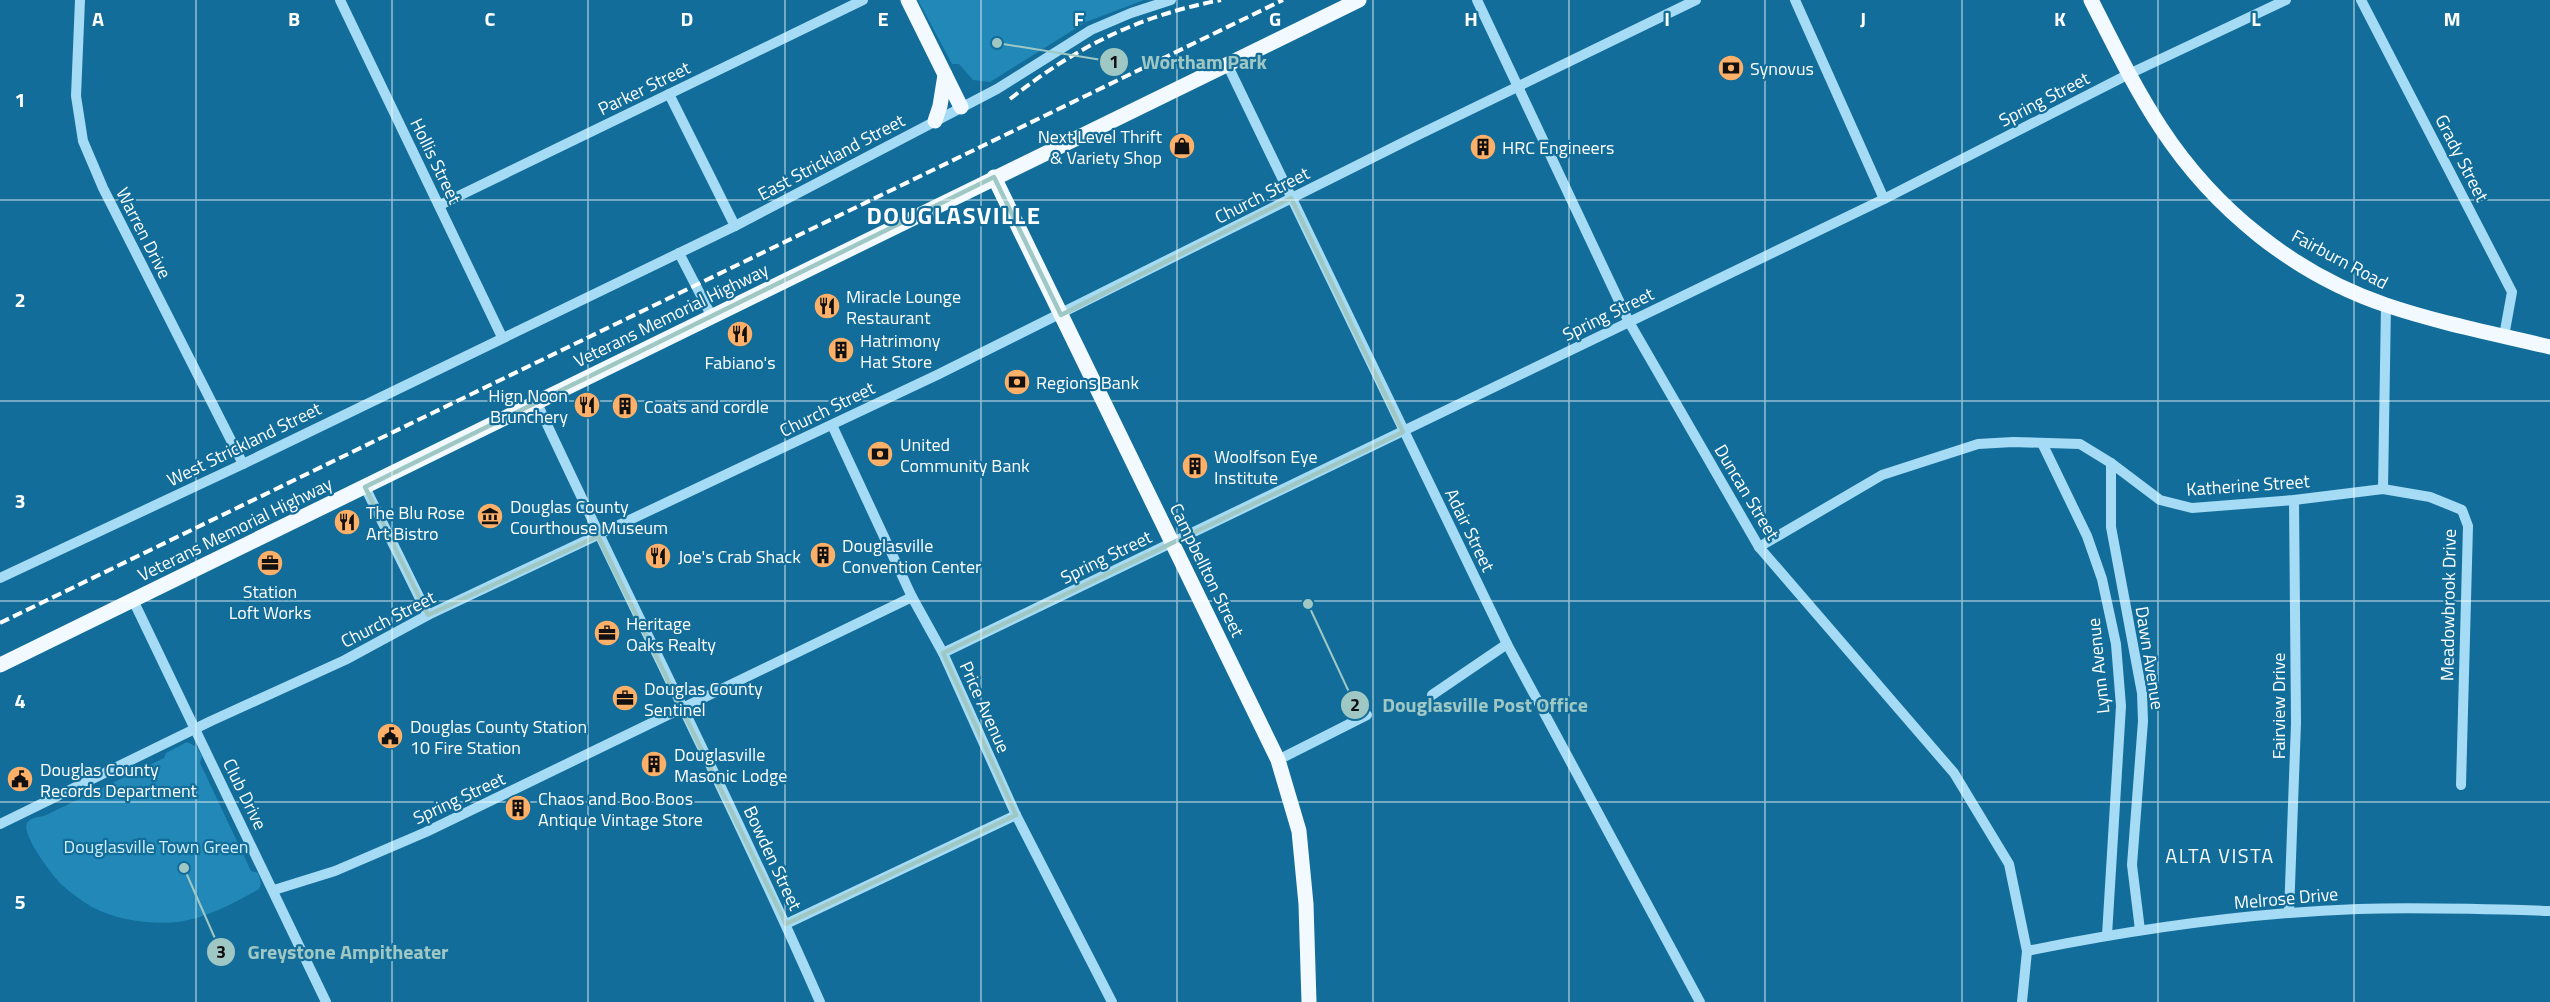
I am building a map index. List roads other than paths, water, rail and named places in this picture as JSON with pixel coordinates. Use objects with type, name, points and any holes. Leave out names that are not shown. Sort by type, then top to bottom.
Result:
[{"type":"main road","points":[[908,0],[961,107]]},
{"type":"main road","name":"Veterans Memorial Highway","points":[[0,665],[1359,0]]},
{"type":"main road","name":"Fairburn Road","points":[[2091,0],[2129,74],[2162,129],[2225,207],[2255,233],[2295,261],[2337,284],[2386,305],[2550,347]]},
{"type":"main road","points":[[935,121],[945,75]]},
{"type":"main road","name":"Campbellton Street","points":[[994,177],[1278,760],[1299,831],[1306,904],[1309,1002]]},
{"type":"street","name":"Warren Drive","points":[[80,0],[76,96],[83,141],[103,188],[243,464]]},
{"type":"street","name":"Hollis Street","points":[[340,0],[502,337]]},
{"type":"street","name":"Parker Street","points":[[440,205],[863,0]]},
{"type":"street","name":"East Strickland Street","points":[[502,337],[735,226],[997,89],[1091,30],[1131,13],[1171,0]]},
{"type":"street","name":"Duncan Street","points":[[1477,0],[1629,322],[1758,547],[1954,773],[2009,864],[2027,951],[2022,1002]]},
{"type":"street","name":"Church Street","points":[[0,824],[195,729],[345,660],[428,615],[1061,315],[1291,198],[1695,0]]},
{"type":"street","points":[[1795,0],[1884,199]]},
{"type":"street","name":"Spring Street","points":[[943,653],[1884,199],[2129,74],[2286,0]]},
{"type":"street","name":"Grady Street","points":[[2361,0],[2512,292],[2504,336]]},
{"type":"street","name":"Adair Street","points":[[1227,64],[1507,644],[1700,1002]]},
{"type":"street","points":[[669,94],[735,226]]},
{"type":"street","points":[[680,253],[712,317]]},
{"type":"street","points":[[2383,489],[2386,305]]},
{"type":"street","name":"West Strickland Street","points":[[0,578],[243,464],[502,337]]},
{"type":"street","name":"Bowden Street","points":[[537,403],[598,536],[685,708],[820,1002]]},
{"type":"street","name":"Price Avenue","points":[[832,425],[912,597],[943,653],[1016,815],[1112,1002]]},
{"type":"street","name":"Lynn Avenue","points":[[2042,443],[2087,536],[2102,579],[2116,644],[2121,706],[2107,935]]},
{"type":"street","name":"Katherine Street","points":[[1758,547],[1882,475],[1978,444],[2080,444],[2111,464],[2148,493],[2175,506],[2200,508],[2383,489]]},
{"type":"street","name":"Dawn Avenue","points":[[2111,464],[2111,526],[2142,693],[2143,721],[2132,865],[2140,930]]},
{"type":"street","points":[[365,486],[428,615]]},
{"type":"street","name":"Meadowbrook Drive","points":[[2383,489],[2448,503],[2462,510],[2468,526],[2461,784]]},
{"type":"street","name":"Fairview Drive","points":[[2289,913],[2296,723],[2294,500]]},
{"type":"street","name":"Spring Street","points":[[274,890],[335,871],[426,832],[912,597]]},
{"type":"street","name":"Club Drive","points":[[133,600],[326,1002]]},
{"type":"street","points":[[1432,695],[1507,644]]},
{"type":"street","points":[[1278,760],[1367,715]]},
{"type":"street","points":[[786,924],[1016,815]]},
{"type":"street","name":"Melrose Drive","points":[[2027,951],[2140,930],[2289,913],[2359,909],[2550,911]]},
{"type":"railway","points":[[1010,99],[1059,64],[1109,36],[1162,15],[1221,0]]},
{"type":"railway","points":[[0,623],[1283,0]]},
{"type":"place","name":"Wortham Park","points":[[997,43]]},
{"type":"place","name":"Synovus","points":[[1731,68]]},
{"type":"place","name":"Next Level Thrift & Variety Shop","points":[[1182,146]]},
{"type":"place","name":"HRC Engineers","points":[[1483,147]]},
{"type":"place","name":"Miracle Lounge Restaurant","points":[[827,306]]},
{"type":"place","name":"Fabiano's","points":[[740,334]]},
{"type":"place","name":"Hatrimony Hat Store","points":[[841,350]]},
{"type":"place","name":"Regions Bank","points":[[1017,382]]},
{"type":"place","name":"Hign Noon Brunchery","points":[[587,405]]},
{"type":"place","name":"Coats and cordle","points":[[625,406]]},
{"type":"place","name":"United Community Bank","points":[[880,454]]},
{"type":"place","name":"Woolfson Eye Institute","points":[[1195,466]]},
{"type":"place","name":"Douglas County Courthouse Museum","points":[[490,516]]},
{"type":"place","name":"The Blu Rose Art Bistro","points":[[347,522]]},
{"type":"place","name":"Douglasville Convention Center","points":[[823,555]]},
{"type":"place","name":"Joe's Crab Shack","points":[[658,556]]},
{"type":"place","name":"Station Loft Works","points":[[270,563]]},
{"type":"place","name":"Douglasville Post Office","points":[[1308,604]]},
{"type":"place","name":"Heritage Oaks Realty","points":[[607,633]]},
{"type":"place","name":"Douglas County Sentinel","points":[[625,698]]},
{"type":"place","name":"Douglas County Station 10 Fire Station","points":[[390,736]]},
{"type":"place","name":"Douglasville Masonic Lodge","points":[[654,764]]},
{"type":"place","name":"Douglas County Records Department","points":[[20,779]]},
{"type":"place","name":"Chaos and Boo Boos Antique Vintage Store","points":[[518,808]]},
{"type":"place","name":"Greystone Ampitheater","points":[[184,868]]},
{"type":"district","name":"DOUGLASVILLE","points":[[954,215]]},
{"type":"district","name":"ALTA VISTA","points":[[2220,855]]},
{"type":"park label","name":"Douglasville Town Green","points":[[156,846]]}]
